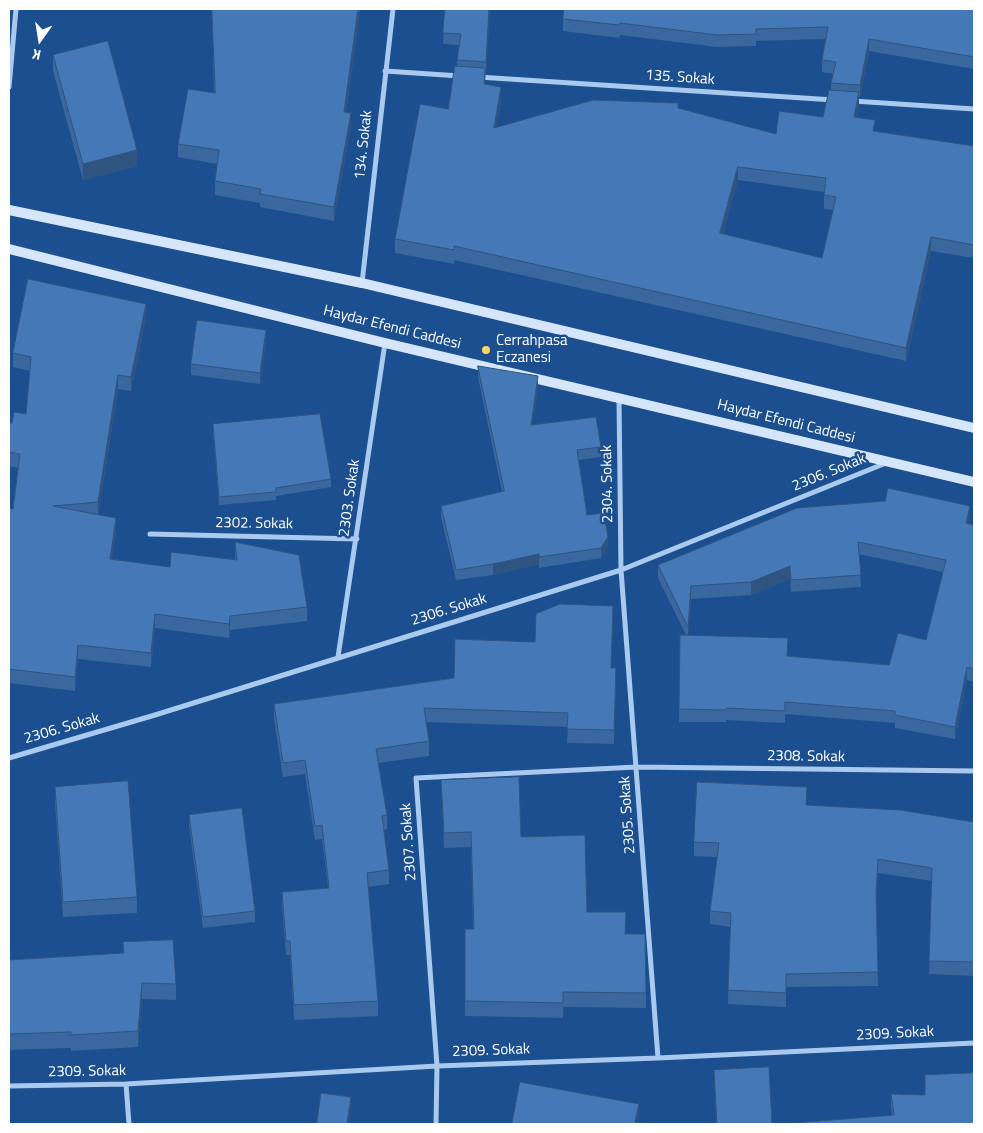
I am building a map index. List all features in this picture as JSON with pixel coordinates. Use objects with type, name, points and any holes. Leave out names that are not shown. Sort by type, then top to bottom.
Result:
[{"type":"main road","points":[[9,210],[362,284],[974,428]]},
{"type":"main road","name":"Haydar Efendi Caddesi","points":[[9,249],[385,343],[974,482]]},
{"type":"street","points":[[9,87],[16,9]]},
{"type":"street","name":"134. Sokak","points":[[362,284],[393,9]]},
{"type":"street","points":[[385,71],[464,76]]},
{"type":"street","name":"135. Sokak","points":[[474,77],[837,100]]},
{"type":"street","points":[[847,101],[974,109]]},
{"type":"street","name":"2303. Sokak","points":[[338,657],[385,343]]},
{"type":"street","name":"2304. Sokak","points":[[619,398],[621,570]]},
{"type":"street","name":"2306. Sokak","points":[[9,758],[155,715],[621,570],[889,462]]},
{"type":"street","name":"2302. Sokak","points":[[150,534],[357,539]]},
{"type":"street","name":"2305. Sokak","points":[[621,570],[658,1058]]},
{"type":"street","name":"2308. Sokak","points":[[637,767],[974,771]]},
{"type":"street","name":"2307. Sokak","points":[[436,1124],[437,1066],[416,778],[637,767]]},
{"type":"street","name":"2309. Sokak","points":[[9,1086],[126,1084],[437,1066],[974,1043]]},
{"type":"street","points":[[126,1084],[129,1124]]},
{"type":"building","points":[[212,9],[358,9],[344,112],[351,113],[334,207],[260,194],[261,189],[215,181],[219,150],[178,144],[188,89],[215,93]]},
{"type":"building","points":[[445,9],[489,9],[486,62],[457,60],[461,34],[443,33]]},
{"type":"building","points":[[564,9],[974,9],[974,57],[869,39],[860,85],[831,83],[836,62],[822,60],[828,27],[756,29],[756,34],[717,35],[620,23],[619,25],[563,19]]},
{"type":"building","points":[[108,41],[137,150],[83,164],[53,55]]},
{"type":"building","points":[[455,66],[485,68],[484,84],[501,87],[494,128],[593,100],[678,103],[678,108],[776,134],[779,111],[823,117],[829,90],[859,92],[854,117],[875,120],[873,131],[974,146],[974,245],[931,237],[906,348],[454,246],[454,250],[395,239],[420,104],[448,109]],"holes":[[[738,167],[826,178],[824,195],[836,197],[822,258],[720,233]]]},
{"type":"building","points":[[28,279],[146,304],[131,377],[118,375],[98,502],[53,506],[116,518],[110,559],[170,567],[171,552],[237,560],[235,542],[299,555],[307,607],[230,616],[229,624],[155,614],[151,653],[78,645],[75,677],[9,669],[9,508],[13,509],[20,454],[9,452],[9,423],[12,423],[14,412],[26,414],[31,357],[13,353]]},
{"type":"building","points":[[197,320],[266,330],[260,373],[191,364]]},
{"type":"building","points":[[478,366],[538,376],[531,425],[596,417],[601,447],[577,450],[587,515],[604,513],[608,537],[601,548],[539,557],[539,554],[456,570],[441,506],[504,491]]},
{"type":"building","points":[[320,414],[331,479],[276,488],[276,492],[219,497],[213,424]]},
{"type":"building","points":[[888,488],[970,506],[966,523],[974,525],[974,669],[967,667],[955,727],[895,715],[895,711],[785,702],[785,711],[726,708],[726,710],[679,709],[680,635],[788,638],[787,656],[889,665],[898,633],[926,640],[946,560],[858,542],[861,575],[791,580],[790,566],[751,582],[691,586],[688,627],[658,565],[797,508],[885,501]]},
{"type":"building","points":[[560,604],[613,606],[611,668],[616,668],[614,730],[567,729],[568,713],[424,708],[429,741],[376,749],[387,815],[382,816],[389,870],[367,873],[378,1001],[294,1005],[290,941],[286,941],[282,892],[329,888],[322,825],[315,826],[305,760],[283,763],[274,704],[454,678],[455,639],[535,642],[536,614]]},
{"type":"building","points":[[519,777],[521,837],[585,835],[587,912],[626,912],[625,934],[645,934],[646,993],[563,992],[563,1003],[465,1001],[465,929],[474,929],[471,832],[444,833],[441,780]]},
{"type":"building","points":[[128,781],[137,897],[63,902],[55,787]]},
{"type":"building","points":[[697,782],[807,787],[806,805],[900,810],[974,822],[974,962],[929,961],[932,868],[878,859],[876,891],[878,972],[786,974],[786,993],[728,990],[731,913],[710,911],[719,843],[694,842]]},
{"type":"building","points":[[242,808],[255,911],[203,917],[189,815]]},
{"type":"building","points":[[173,940],[176,984],[142,983],[138,1031],[71,1035],[71,1032],[9,1034],[9,960],[124,953],[123,942]]},
{"type":"building","points":[[769,1067],[772,1124],[717,1124],[714,1070]]},
{"type":"building","points":[[974,1073],[974,1124],[794,1124],[894,1115],[891,1094],[925,1095],[925,1075]]},
{"type":"building","points":[[520,1082],[639,1104],[635,1122],[650,1124],[512,1124]]},
{"type":"building","points":[[321,1093],[351,1097],[347,1124],[317,1124]]},
{"type":"place","name":"Cerrahpasa Eczanesi","points":[[486,350]]}]
